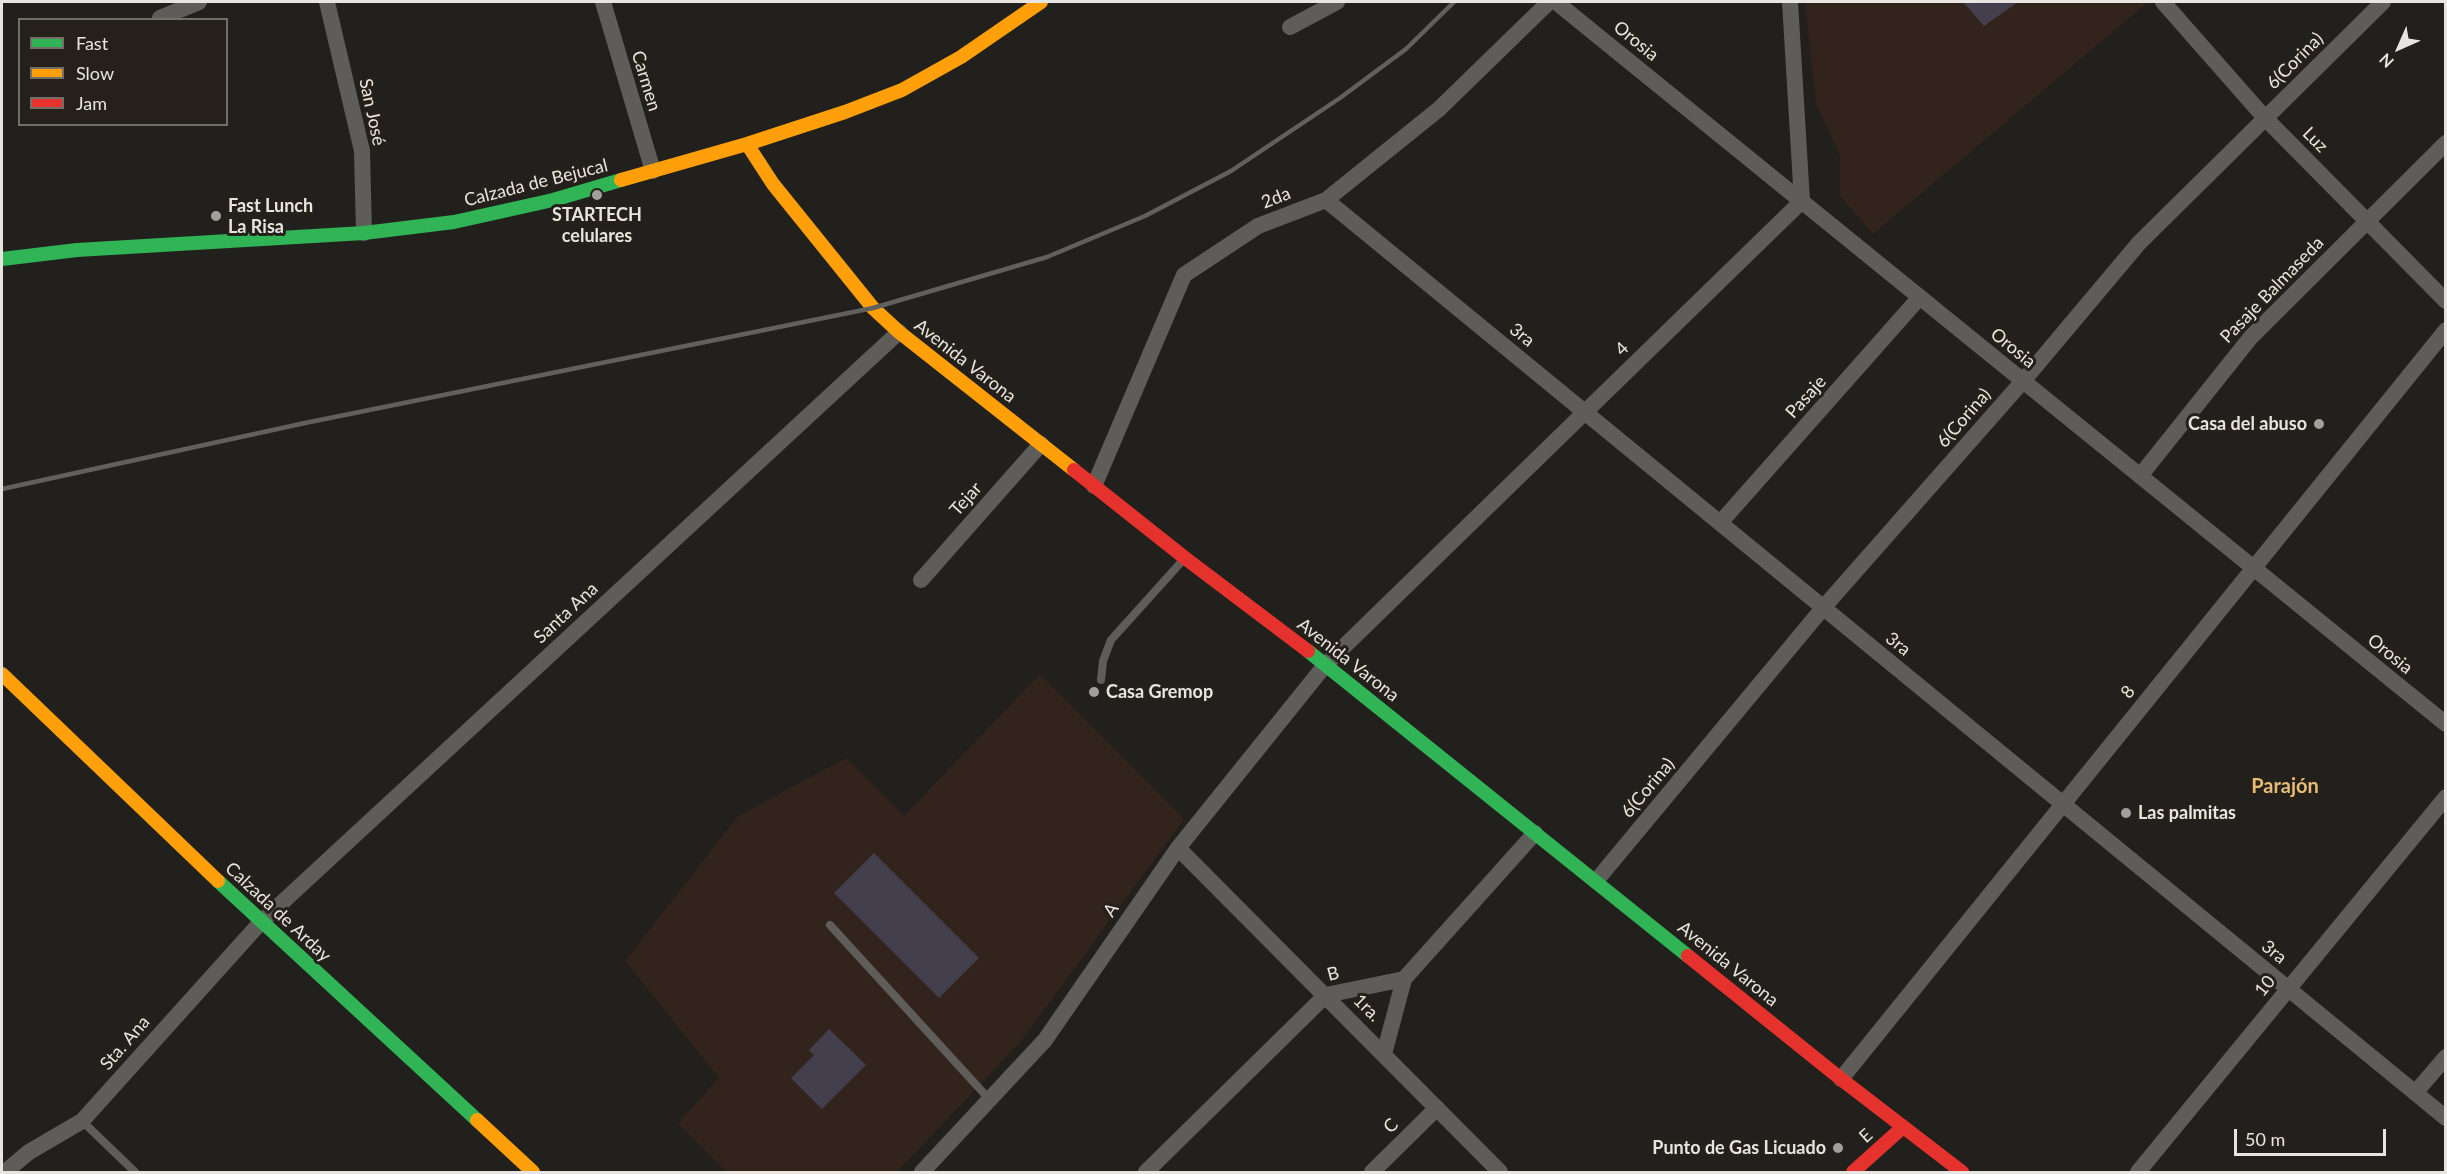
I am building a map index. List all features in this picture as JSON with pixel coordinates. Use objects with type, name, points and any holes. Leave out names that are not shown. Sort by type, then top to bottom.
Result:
[{"type":"street","points":[[160,18],[199,2]]},
{"type":"street","name":"San José","points":[[327,2],[362,151],[364,233]]},
{"type":"street","name":"Carmen","points":[[603,2],[653,171]]},
{"type":"street","name":"Calzada de Bejucal","points":[[2,259],[77,250],[364,233],[454,222],[553,200],[747,144],[845,112],[902,90],[961,57],[1041,2]]},
{"type":"street","points":[[1290,27],[1336,2]]},
{"type":"street","name":"2da","points":[[1094,486],[1184,274],[1258,226],[1326,200],[1439,109],[1549,2]]},
{"type":"street","name":"Orosia","points":[[1556,2],[2445,724]]},
{"type":"street","points":[[1790,2],[1802,201]]},
{"type":"street","name":"Luz","points":[[2163,2],[2265,118],[2445,301]]},
{"type":"street","name":"6(Corina)","points":[[1596,881],[1823,608],[2023,381],[2139,243],[2383,2]]},
{"type":"street","name":"Pasaje Balmaseda","points":[[2140,476],[2251,337],[2445,143]]},
{"type":"street","name":"Avenida Varona","points":[[747,144],[773,184],[873,308],[899,332],[1185,558],[1326,664],[1841,1079],[1962,1173]]},
{"type":"street","name":"3ra","points":[[1326,200],[2445,1118]]},
{"type":"street","name":"4","points":[[1326,664],[1802,201]]},
{"type":"street","name":"Pasaje","points":[[1720,523],[1920,297]]},
{"type":"street","name":"8","points":[[1841,1079],[2445,330]]},
{"type":"street","name":"Santa Ana","points":[[261,922],[899,332]]},
{"type":"street","name":"Tejar","points":[[921,580],[1041,444]]},
{"type":"street","name":"A","points":[[922,1173],[1045,1040],[1178,848],[1326,664]]},
{"type":"street","name":"Calzada de Arday","points":[[2,674],[261,922],[533,1173]]},
{"type":"street","name":"10","points":[[2138,1173],[2445,797]]},
{"type":"street","points":[[1384,1054],[1404,979],[1535,833]]},
{"type":"street","name":"1ra.","points":[[1178,848],[1500,1173]]},
{"type":"street","name":"Sta. Ana","points":[[5,1173],[29,1152],[82,1121],[261,922]]},
{"type":"street","name":"B","points":[[1146,1173],[1326,995],[1404,979]]},
{"type":"street","points":[[2415,1093],[2445,1057]]},
{"type":"street","name":"C","points":[[1372,1173],[1437,1108]]},
{"type":"street","name":"E","points":[[1853,1173],[1903,1126]]},
{"type":"lane","points":[[1101,680],[1103,661],[1111,640],[1185,558]]},
{"type":"lane","points":[[830,925],[990,1100]]},
{"type":"lane","points":[[82,1121],[135,1173]]},
{"type":"shaded area","points":[[1805,2],[2147,3],[1873,234],[1840,196],[1840,155],[1816,104]]},
{"type":"shaded area","points":[[1040,674],[1184,819],[1022,1040],[897,1172],[726,1172],[678,1123],[719,1078],[625,961],[738,816],[846,758],[904,816]]},
{"type":"building","points":[[1963,2],[2018,2],[1984,26]]},
{"type":"building","points":[[874,853],[979,958],[939,998],[834,893]]},
{"type":"building","points":[[829,1029],[866,1065],[822,1109],[791,1078],[814,1055],[809,1050]]},
{"type":"railway","points":[[2,489],[305,423],[873,308],[1047,257],[1145,216],[1231,171],[1340,98],[1406,49],[1454,2]]},
{"type":"traffic: fast","points":[[2,259],[77,250],[364,233],[454,222],[553,200],[621,180]]},
{"type":"traffic: fast","points":[[1308,651],[1688,956]]},
{"type":"traffic: fast","points":[[218,881],[477,1120]]},
{"type":"traffic: slow","points":[[621,180],[747,144],[845,112],[902,90],[961,57],[1041,2]]},
{"type":"traffic: slow","points":[[747,144],[773,184],[873,308],[899,332],[1074,470]]},
{"type":"traffic: slow","points":[[2,674],[218,881]]},
{"type":"traffic: slow","points":[[477,1120],[533,1172]]},
{"type":"traffic: jam","points":[[1074,470],[1308,651]]},
{"type":"traffic: jam","points":[[1688,956],[1841,1079],[1962,1172]]},
{"type":"traffic: jam","points":[[1853,1172],[1903,1127]]},
{"type":"place","name":"STARTECH celulares","points":[[597,195]]},
{"type":"place","name":"Fast Lunch La Risa","points":[[216,216]]},
{"type":"place","name":"Casa del abuso","points":[[2319,424]]},
{"type":"place","name":"Casa Gremop","points":[[1094,692]]},
{"type":"place","name":"Las palmitas","points":[[2126,813]]},
{"type":"place","name":"Punto de Gas Licuado","points":[[1838,1148]]},
{"type":"district","name":"Parajón","points":[[2285,787]]}]
